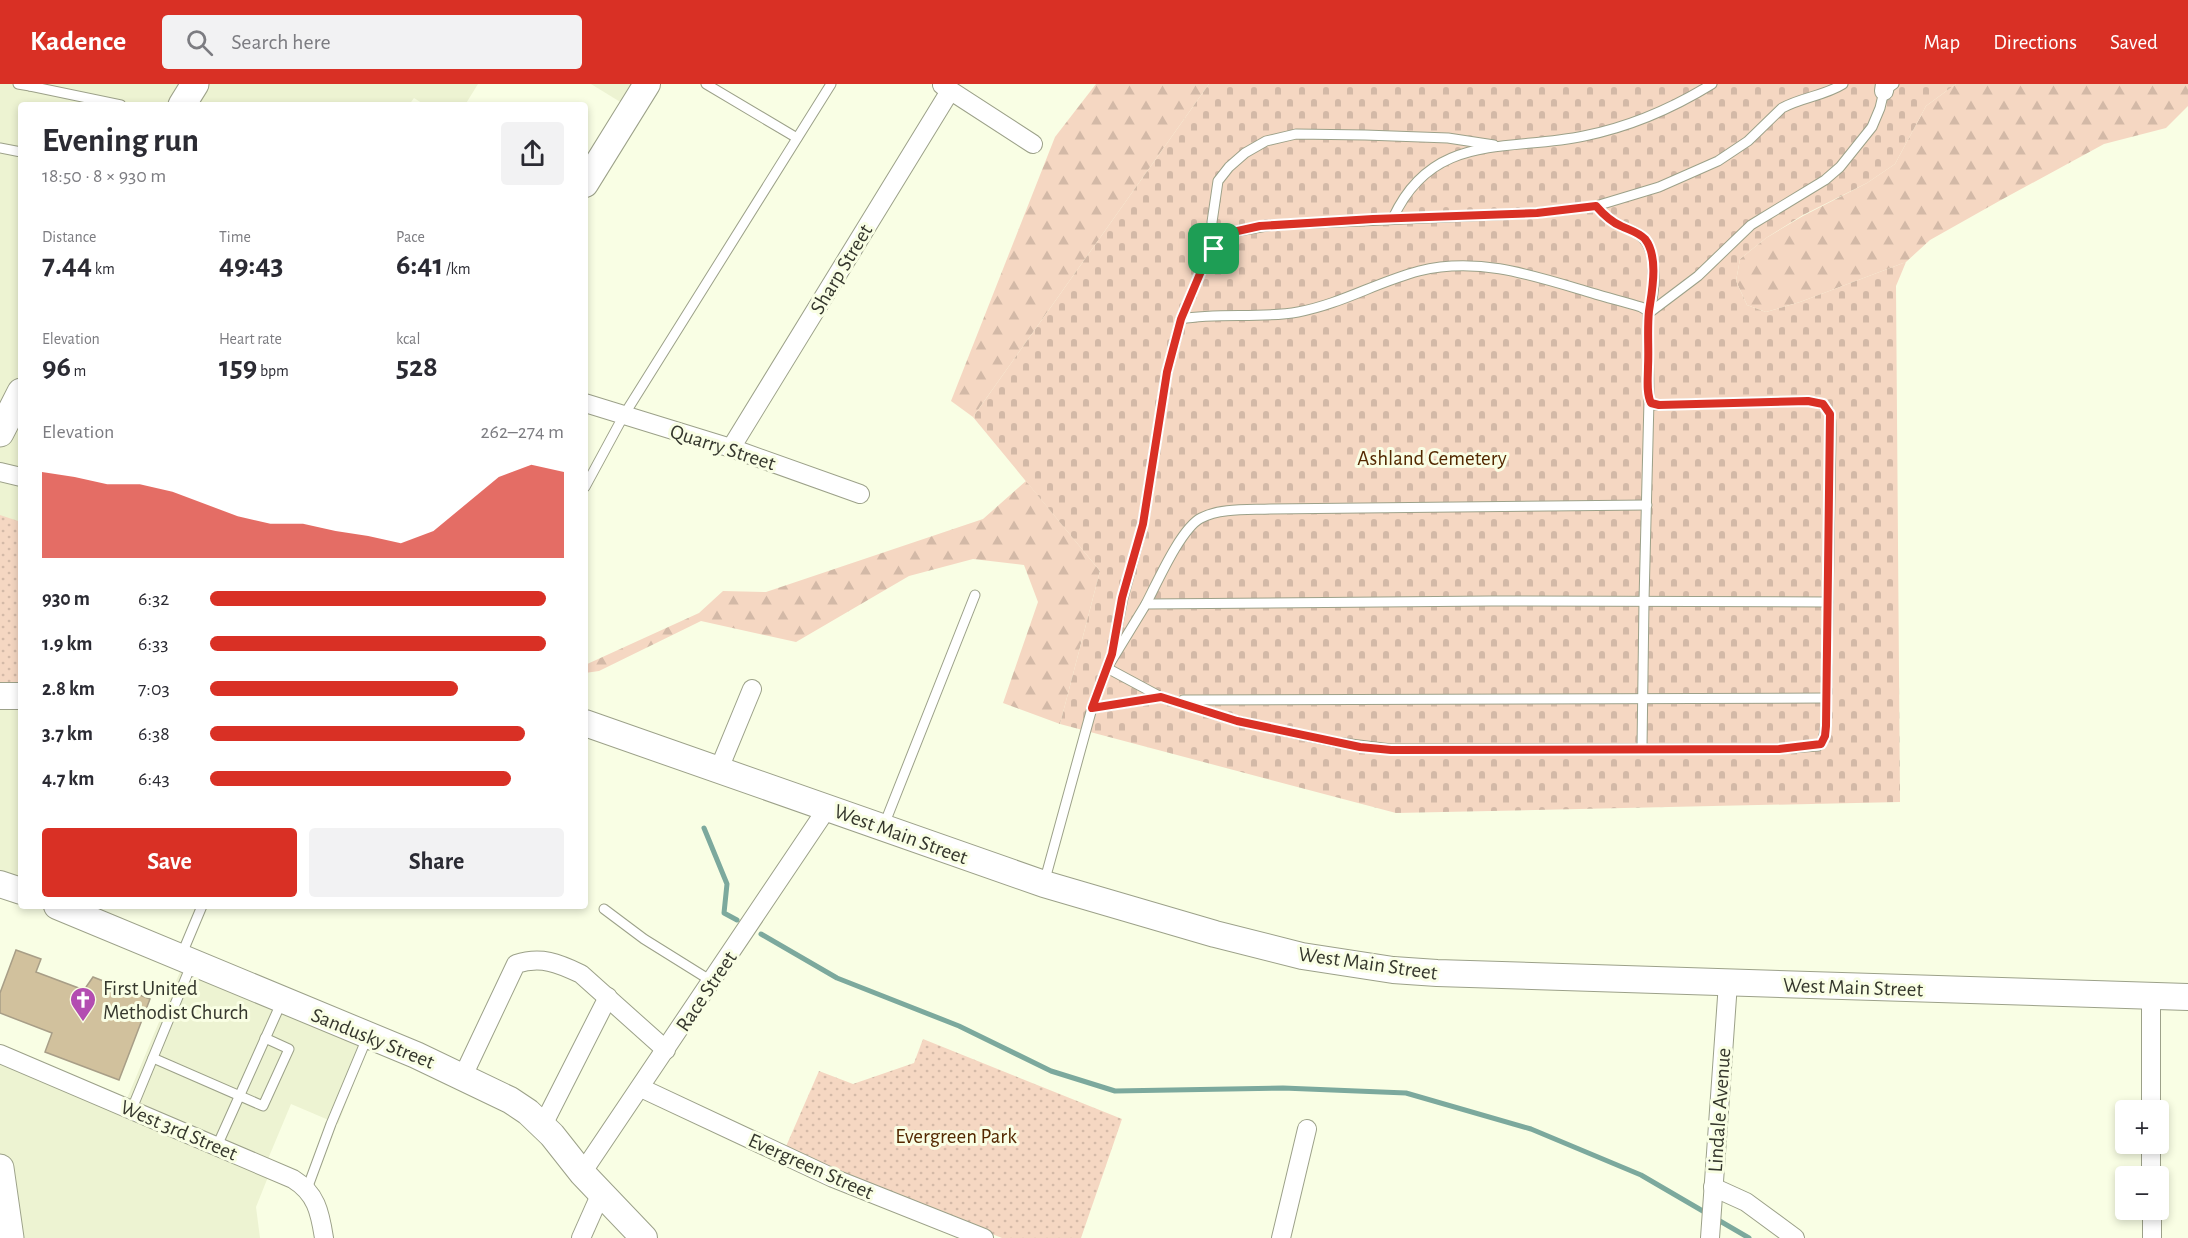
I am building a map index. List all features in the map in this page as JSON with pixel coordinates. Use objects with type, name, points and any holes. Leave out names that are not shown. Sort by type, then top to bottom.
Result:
[{"type":"main road","points":[[184,102],[195,84]]},
{"type":"main road","points":[[0,433],[18,398]]},
{"type":"main road","points":[[0,1168],[10,1238]]},
{"type":"street","points":[[588,179],[647,84]]},
{"type":"street","points":[[945,87],[1033,144]]},
{"type":"street","name":"Sharp Street","points":[[732,448],[945,87]]},
{"type":"street","name":"Quarry Street","points":[[588,404],[732,448],[860,494]]},
{"type":"street","points":[[0,472],[18,476]]},
{"type":"street","points":[[719,769],[752,689]]},
{"type":"street","points":[[0,696],[18,696]]},
{"type":"street","name":"West Main Street","points":[[588,724],[1044,884],[1215,934],[1346,964],[1437,973],[2188,997]]},
{"type":"street","name":"Race Street","points":[[582,1173],[713,982],[828,807]]},
{"type":"street","points":[[0,884],[18,890]]},
{"type":"street","name":"Sandusky Street","points":[[85,912],[186,961],[368,1035],[463,1076],[510,1100],[543,1125],[582,1173],[644,1238]]},
{"type":"street","points":[[463,1076],[516,964],[538,959],[581,974],[666,1050]]},
{"type":"street","name":"Lindale Avenue","points":[[1710,1238],[1728,983]]},
{"type":"street","points":[[2151,996],[2151,1100]]},
{"type":"street","points":[[543,1125],[609,997]]},
{"type":"street","name":"West 3rd Street","points":[[0,1054],[293,1179],[307,1189]]},
{"type":"street","name":"Evergreen Street","points":[[641,1088],[833,1178],[984,1238]]},
{"type":"street","points":[[1281,1238],[1307,1129]]},
{"type":"street","points":[[307,1189],[316,1201],[324,1238]]},
{"type":"street","points":[[1713,1192],[1746,1202],[1795,1238]]},
{"type":"street","points":[[581,1238],[601,1193]]},
{"type":"street","points":[[2152,1220],[2152,1238]]},
{"type":"lane","points":[[18,84],[107,102]]},
{"type":"lane","points":[[706,84],[797,138]]},
{"type":"lane","points":[[588,481],[624,415],[831,84]]},
{"type":"lane","points":[[1393,218],[1407,192],[1433,168],[1470,152],[1494,146],[1593,134],[1636,121],[1683,102],[1712,84]]},
{"type":"lane","points":[[1044,884],[1092,708],[1112,654],[1122,598],[1143,524],[1167,372],[1181,319],[1207,257],[1214,249],[1233,232],[1260,226],[1537,213],[1596,206],[1659,188],[1701,170],[1740,147],[1782,108],[1828,92],[1843,84]]},
{"type":"lane","points":[[1649,313],[1698,276],[1751,225],[1818,185],[1840,167],[1872,127],[1888,86]]},
{"type":"lane","points":[[1214,249],[1212,222],[1218,181],[1245,153],[1266,141],[1296,134],[1365,135],[1448,138],[1494,146]]},
{"type":"lane","points":[[0,148],[18,151]]},
{"type":"lane","points":[[1596,206],[1618,225],[1637,232],[1649,246],[1652,260],[1652,300],[1649,313],[1642,748]]},
{"type":"lane","points":[[1181,319],[1211,316],[1254,317],[1298,312],[1340,301],[1399,277],[1431,268],[1464,265],[1541,277],[1641,307],[1649,313]]},
{"type":"lane","points":[[1107,668],[1161,697],[1237,721],[1373,748],[1440,750],[1779,749],[1818,746],[1825,736],[1830,414],[1827,408],[1817,402],[1808,401],[1654,405],[1649,400]]},
{"type":"lane","points":[[1107,668],[1185,533],[1199,518],[1211,514],[1270,509],[1647,505]]},
{"type":"lane","points":[[883,827],[975,595]]},
{"type":"lane","points":[[1146,604],[1828,602]]},
{"type":"lane","points":[[1092,708],[1161,697]]},
{"type":"lane","points":[[1172,700],[1826,698]]},
{"type":"lane","points":[[131,1111],[153,1058],[201,909]]},
{"type":"lane","points":[[604,909],[644,939],[713,982]]},
{"type":"lane","points":[[216,1146],[282,1001]]},
{"type":"lane","points":[[307,1189],[368,1035]]},
{"type":"lane","points":[[153,1058],[263,1106],[289,1049],[266,1038]]},
{"type":"shaded area","points":[[0,84],[478,84],[467,102],[420,102],[414,98],[411,102],[18,102],[18,886],[0,879]]},
{"type":"shaded area","points":[[591,84],[633,84],[622,103]]},
{"type":"shaded area","points":[[187,955],[373,1033],[338,1124],[291,1104],[268,1159],[274,1162],[256,1207],[260,1238],[0,1238],[0,1053],[126,1101]]},
{"type":"green space","points":[[1096,84],[1209,84],[973,417],[951,401],[1055,137]]},
{"type":"green space","name":"Ashland Cemetery","points":[[1209,84],[1956,84],[1926,106],[1895,164],[1867,183],[1803,215],[1766,238],[1740,259],[1736,281],[1747,305],[1766,312],[1800,302],[1906,262],[1896,286],[1900,802],[1396,813],[1060,724],[1100,571],[973,417]]},
{"type":"green space","points":[[1956,84],[2188,84],[2188,106],[2166,128],[2104,144],[1930,240],[1906,262],[1800,302],[1766,312],[1747,305],[1736,281],[1740,259],[1766,238],[1867,183],[1895,164],[1926,106]]},
{"type":"green space","points":[[1026,481],[1100,571],[1060,724],[1003,703],[1038,602],[1024,565],[973,559],[909,576],[796,642],[701,621],[599,671],[588,673],[588,664],[699,613],[723,591],[766,592],[983,519]]},
{"type":"green space","points":[[0,515],[18,521],[18,685],[0,696]]},
{"type":"green space","name":"Evergreen Park","points":[[923,1039],[1122,1119],[1081,1238],[1002,1238],[784,1151],[819,1071],[853,1084],[914,1063]]},
{"type":"building","name":"First United Methodist Church","points":[[16,950],[41,959],[36,972],[84,990],[93,977],[150,999],[119,1080],[45,1052],[52,1033],[0,1013],[0,993]]},
{"type":"waterway","points":[[704,828],[727,884],[724,913],[737,920]]},
{"type":"waterway","points":[[761,934],[837,978],[959,1026],[1051,1071],[1115,1091],[1283,1088],[1406,1093],[1531,1129],[1641,1175],[1749,1238]]},
{"type":"place","name":"First United Methodist Church","points":[[83,1023]]},
{"type":"route","points":[[1596,206],[1618,225],[1637,232],[1649,246],[1652,260],[1648,382],[1651,403],[1659,405],[1808,401],[1823,404],[1830,414],[1826,726],[1821,744],[1779,749],[1391,750],[1360,747],[1237,721],[1161,697],[1092,708],[1112,654],[1122,598],[1143,524],[1173,346],[1181,319],[1207,257],[1214,249],[1233,232],[1260,226],[1537,213],[1596,206]]}]
